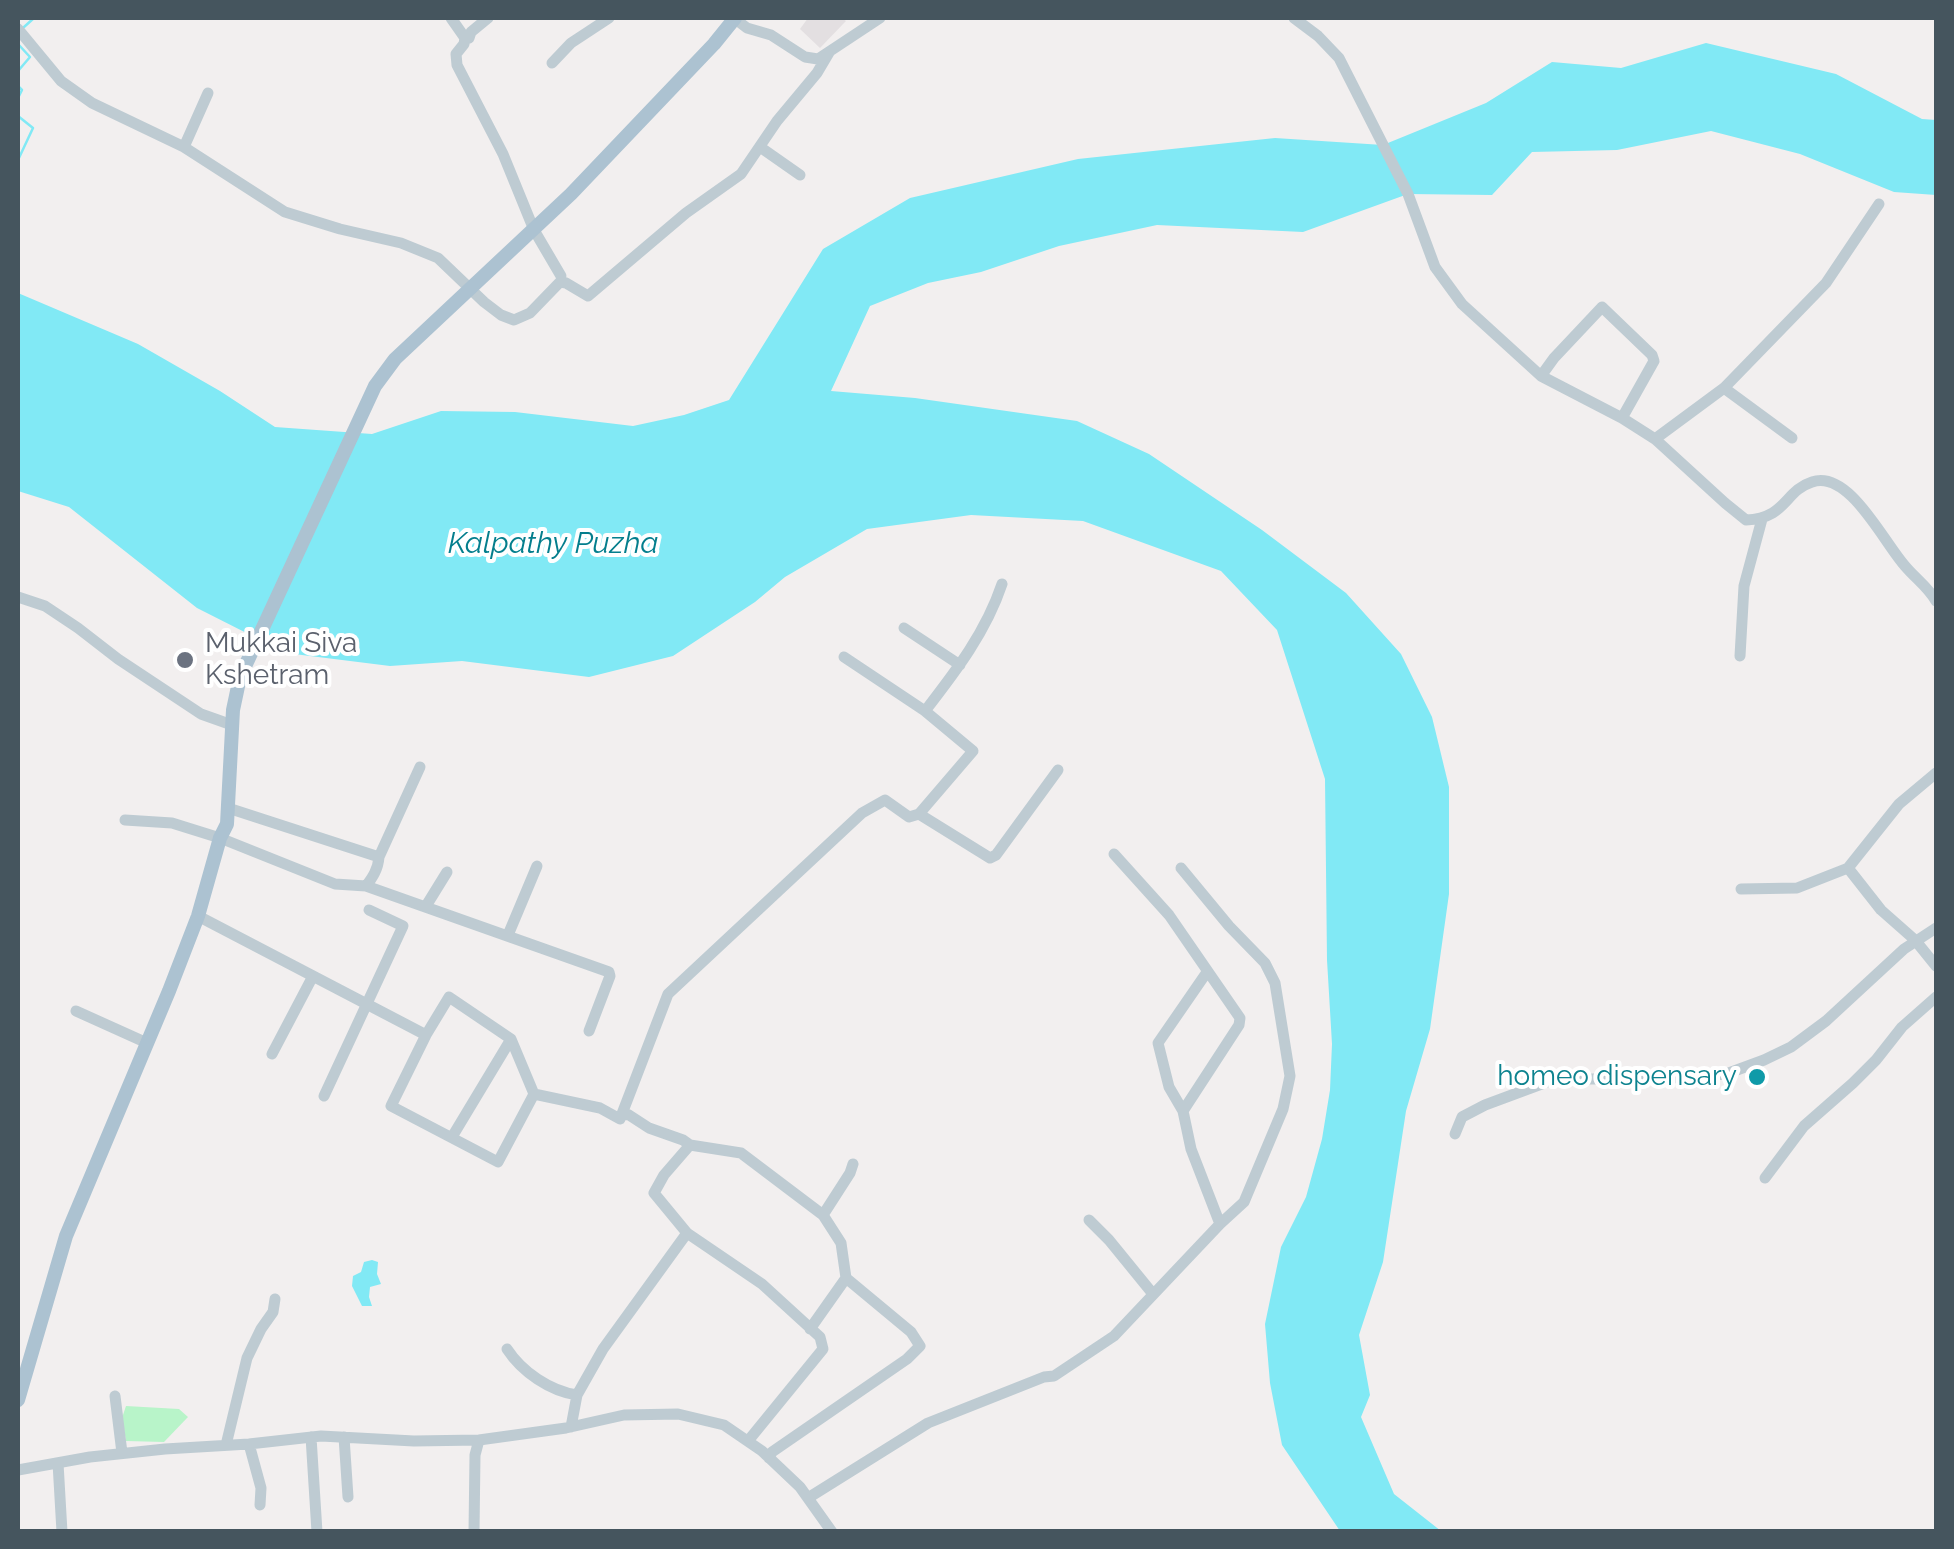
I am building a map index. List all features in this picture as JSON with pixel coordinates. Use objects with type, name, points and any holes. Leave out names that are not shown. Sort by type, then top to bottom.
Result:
[{"type":"main road","points":[[18,1400],[66,1236],[198,916],[220,838],[228,824],[232,725],[240,677],[375,386],[395,360],[534,230],[734,18]]},
{"type":"street","points":[[451,18],[465,38],[456,54],[457,65],[503,154],[534,230],[561,276]]},
{"type":"street","points":[[468,38],[488,18]]},
{"type":"street","points":[[552,63],[571,43],[609,18]]},
{"type":"street","points":[[734,18],[805,58],[818,58],[880,18]]},
{"type":"street","points":[[1294,18],[1339,58],[1408,194],[1435,268],[1462,304],[1542,376],[1656,439],[1746,520],[1762,519],[1780,509],[1806,484],[1822,479],[1839,485],[1860,505],[1904,566],[1936,600]]},
{"type":"street","points":[[18,29],[62,81],[92,103],[184,147],[285,212],[401,242],[438,258],[501,316],[514,320]]},
{"type":"street","points":[[498,332],[509,320],[530,313],[560,282],[588,296],[686,213],[741,174],[830,51]]},
{"type":"street","points":[[184,147],[208,92]]},
{"type":"street","points":[[760,147],[800,175]]},
{"type":"street","points":[[1656,439],[1724,388],[1826,283],[1879,204]]},
{"type":"street","points":[[1542,376],[1602,307],[1654,361],[1622,418]]},
{"type":"street","points":[[1724,388],[1792,438]]},
{"type":"street","points":[[1740,656],[1744,586],[1762,519]]},
{"type":"street","points":[[925,711],[985,626],[1002,584]]},
{"type":"street","points":[[18,596],[45,606],[201,714],[232,725]]},
{"type":"street","points":[[904,628],[960,666]]},
{"type":"street","points":[[534,1094],[600,1108],[620,1119],[668,994],[862,813],[884,800],[909,817],[919,814],[973,752],[925,711],[844,657]]},
{"type":"street","points":[[366,886],[373,878],[378,857],[420,766]]},
{"type":"street","points":[[919,814],[990,858],[1058,770]]},
{"type":"street","points":[[1741,889],[1797,888],[1848,868],[1899,804],[1936,773]]},
{"type":"street","points":[[228,808],[378,857]]},
{"type":"street","points":[[125,820],[172,823],[220,838],[335,884],[366,886],[610,973],[589,1031]]},
{"type":"street","points":[[1114,854],[1169,915],[1240,1018],[1239,1026],[1183,1112]]},
{"type":"street","points":[[508,935],[537,866]]},
{"type":"street","points":[[808,1498],[928,1423],[1054,1376],[1114,1336],[1244,1202],[1283,1108],[1290,1076],[1275,983],[1265,963],[1181,868]]},
{"type":"street","points":[[1848,868],[1881,910],[1915,940],[1936,966]]},
{"type":"street","points":[[426,906],[447,872]]},
{"type":"street","points":[[324,1096],[403,926],[368,910]]},
{"type":"street","points":[[198,916],[426,1035]]},
{"type":"street","points":[[1455,1134],[1462,1118],[1474,1111],[1555,1079],[1659,1079],[1726,1074],[1764,1060],[1791,1047],[1915,940],[1936,928]]},
{"type":"street","points":[[1207,972],[1158,1043],[1168,1087],[1183,1112],[1192,1149],[1220,1224]]},
{"type":"street","points":[[272,1054],[312,976]]},
{"type":"street","points":[[448,997],[511,1038],[534,1094],[498,1162],[392,1106],[448,997]]},
{"type":"street","points":[[1766,1178],[1804,1126],[1854,1082],[1902,1027],[1936,997]]},
{"type":"street","points":[[76,1011],[148,1043]]},
{"type":"street","points":[[452,1137],[511,1038]]},
{"type":"street","points":[[622,1114],[690,1145],[741,1153],[823,1215],[841,1244],[846,1278],[911,1332],[920,1346],[772,1452],[769,1458]]},
{"type":"street","points":[[690,1145],[654,1193],[686,1233],[762,1284],[820,1337],[822,1349],[748,1441]]},
{"type":"street","points":[[823,1215],[854,1164]]},
{"type":"street","points":[[1090,1220],[1154,1294]]},
{"type":"street","points":[[571,1427],[577,1395],[603,1349],[686,1233]]},
{"type":"street","points":[[810,1330],[846,1278]]},
{"type":"street","points":[[226,1446],[248,1358],[273,1312],[275,1299]]},
{"type":"street","points":[[507,1349],[518,1364],[559,1392],[577,1395]]},
{"type":"street","points":[[115,1396],[122,1453]]},
{"type":"street","points":[[18,1470],[122,1453],[311,1437],[480,1440],[624,1415],[678,1414],[724,1425],[748,1441],[800,1487],[832,1532]]},
{"type":"street","points":[[311,1437],[317,1532]]},
{"type":"street","points":[[344,1437],[348,1497]]},
{"type":"street","points":[[474,1532],[474,1455],[480,1440]]},
{"type":"street","points":[[249,1444],[261,1488],[260,1504]]},
{"type":"street","points":[[58,1463],[62,1532]]},
{"type":"shaded area","points":[[808,18],[846,21],[820,48],[800,29]]},
{"type":"green space","points":[[126,1406],[179,1409],[188,1417],[164,1442],[126,1441],[122,1418]]},
{"type":"water","name":"Kalpathy Puzha","points":[[1706,43],[1836,74],[1922,119],[1936,120],[1936,195],[1894,192],[1800,154],[1711,131],[1617,150],[1532,152],[1492,195],[1408,194],[1303,232],[1157,225],[1059,246],[981,272],[928,283],[870,306],[831,391],[915,398],[1077,421],[1149,454],[1262,530],[1346,593],[1401,654],[1432,717],[1449,787],[1449,894],[1430,1029],[1406,1111],[1383,1262],[1359,1335],[1370,1395],[1361,1417],[1394,1494],[1441,1531],[1340,1531],[1282,1445],[1270,1383],[1265,1324],[1281,1247],[1306,1197],[1330,1090],[1325,779],[1277,630],[1221,571],[1083,521],[971,515],[867,529],[785,577],[755,602],[673,656],[589,677],[462,661],[390,666],[286,653],[197,608],[69,507],[18,491],[18,293],[138,344],[275,427],[372,434],[441,411],[515,412],[633,426],[729,400],[823,249],[910,198],[1078,159],[1275,138],[1383,145],[1486,103],[1552,62],[1621,68]]},
{"type":"water","points":[[364,1262],[378,1262],[381,1284],[370,1287],[372,1306],[362,1306],[352,1286],[353,1276],[361,1272]]},
{"type":"waterway","points":[[24,27],[34,18]]},
{"type":"waterway","points":[[18,44],[30,57],[18,71]]},
{"type":"waterway","points":[[18,86],[22,90],[18,98]]},
{"type":"waterway","points":[[18,116],[33,128],[18,160]]},
{"type":"place","name":"Mukkai Siva Kshetram","points":[[185,660]]},
{"type":"place","name":"homeo dispensary","points":[[1757,1077]]}]
